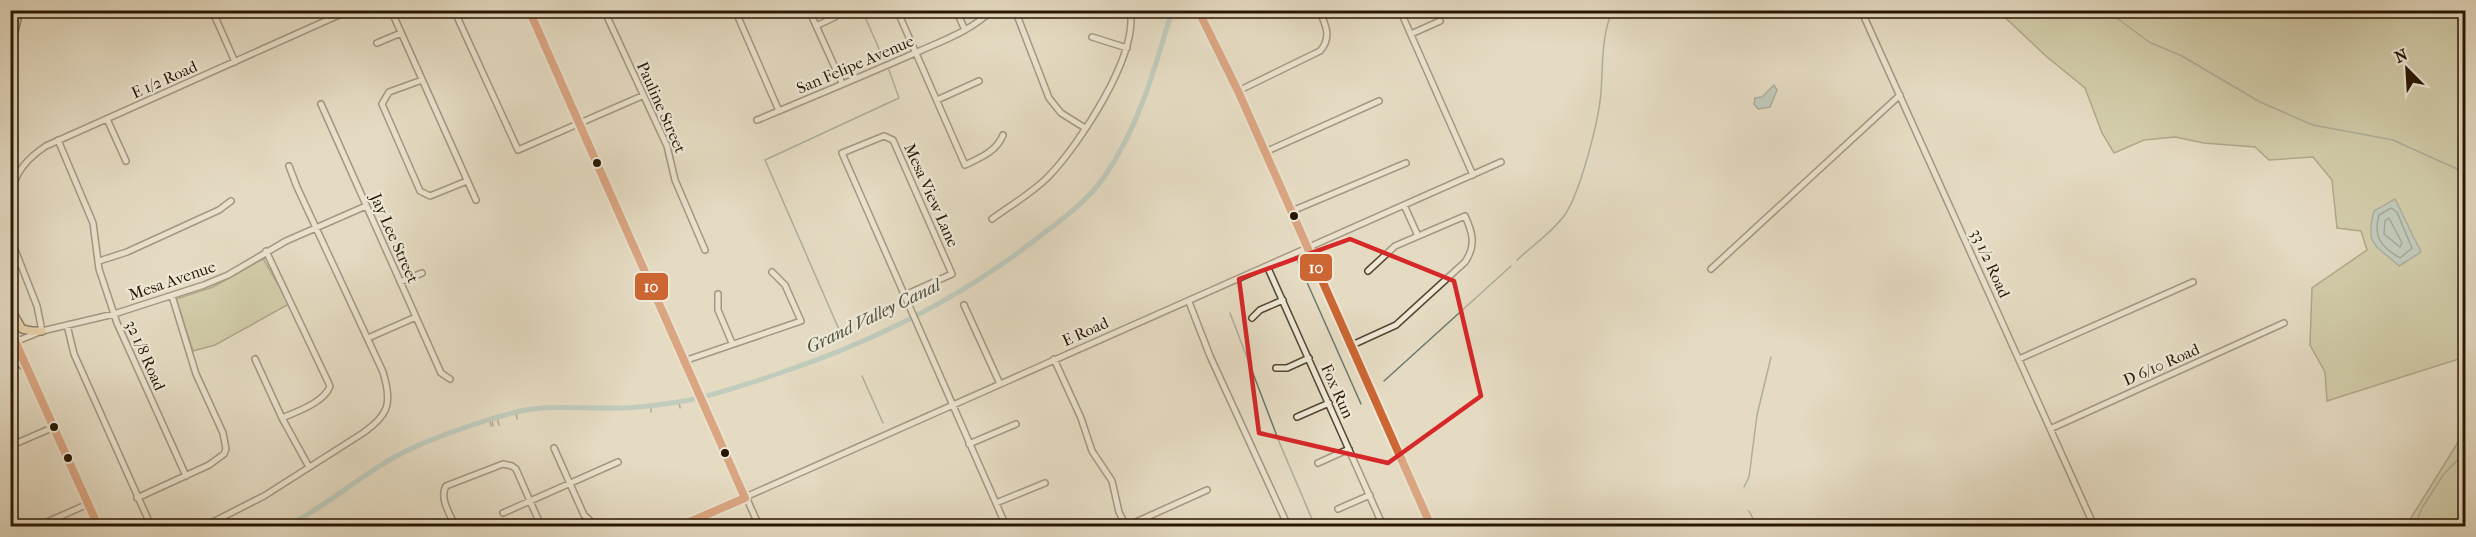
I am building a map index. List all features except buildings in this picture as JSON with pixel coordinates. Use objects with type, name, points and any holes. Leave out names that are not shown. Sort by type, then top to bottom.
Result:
[{"type":"main road","points":[[10,49],[19,10]]},
{"type":"main road","points":[[1198,10],[1238,91],[1431,526]]},
{"type":"main road","points":[[10,308],[22,329],[42,331]]},
{"type":"main road","points":[[10,329],[13,343],[27,368],[98,526]]},
{"type":"main road","points":[[10,356],[27,368]]},
{"type":"street","points":[[212,10],[235,62]]},
{"type":"street","name":"E 1/2 Road","points":[[10,196],[15,180],[25,162],[38,151],[58,140],[351,10]]},
{"type":"street","points":[[391,10],[476,200]]},
{"type":"street","points":[[454,10],[518,150],[642,96]]},
{"type":"street","points":[[528,10],[759,526]]},
{"type":"street","name":"Pauline Street","points":[[604,10],[667,146],[675,180],[705,250]]},
{"type":"street","points":[[735,10],[779,111]]},
{"type":"street","points":[[809,10],[842,83]]},
{"type":"street","points":[[897,10],[965,165],[984,156],[1000,144],[1003,135]]},
{"type":"street","points":[[956,10],[966,30]]},
{"type":"street","name":"San Felipe Avenue","points":[[757,120],[966,30],[982,21],[992,10]]},
{"type":"street","points":[[1015,10],[1049,98],[1061,113],[1085,128]]},
{"type":"street","points":[[992,219],[1029,194],[1048,177],[1085,128],[1106,95],[1127,48],[1131,32],[1130,10]]},
{"type":"street","points":[[1238,91],[1320,51],[1326,44],[1328,32],[1319,10]]},
{"type":"street","points":[[1400,10],[1473,175]]},
{"type":"street","name":"33 1/2 Road","points":[[1860,10],[2094,526]]},
{"type":"street","points":[[816,26],[836,17]]},
{"type":"street","points":[[1411,34],[1440,21]]},
{"type":"street","points":[[377,44],[401,33]]},
{"type":"street","points":[[1092,37],[1127,48]]},
{"type":"street","points":[[422,80],[390,92],[382,104],[406,162],[424,195],[436,195],[467,181]]},
{"type":"street","points":[[937,100],[979,81]]},
{"type":"street","points":[[1711,269],[1900,95]]},
{"type":"street","points":[[1265,152],[1379,101]]},
{"type":"street","name":"Jay Lee Street","points":[[321,104],[441,373],[450,379]]},
{"type":"street","points":[[107,119],[126,161]]},
{"type":"street","name":"Mesa View Lane","points":[[904,295],[952,274],[893,140],[884,136],[842,153],[969,444],[1006,526]]},
{"type":"street","name":"32 1/8 Road","points":[[58,140],[90,212],[99,269],[114,314],[186,476]]},
{"type":"street","name":"E Road","points":[[680,526],[1501,162]]},
{"type":"street","points":[[1292,211],[1406,163]]},
{"type":"street","points":[[205,526],[264,496],[309,468],[377,423],[386,410],[388,390],[368,338],[289,166]]},
{"type":"street","points":[[99,261],[127,252],[219,210],[231,201]]},
{"type":"street","points":[[1404,205],[1418,237]]},
{"type":"street","name":"Mesa Avenue","points":[[13,343],[42,331],[114,314],[172,296],[228,275],[266,251],[366,206]]},
{"type":"street","points":[[1350,346],[1396,325],[1465,262],[1473,245],[1471,229],[1465,216],[1395,246],[1368,271]]},
{"type":"street","points":[[10,237],[37,306],[42,331]]},
{"type":"street","points":[[266,251],[330,386],[328,392],[282,418]]},
{"type":"street","name":"Fox Run","points":[[1267,266],[1383,526]]},
{"type":"street","points":[[684,361],[801,321],[785,285],[772,272]]},
{"type":"street","points":[[400,282],[422,273]]},
{"type":"street","points":[[2019,359],[2193,282]]},
{"type":"street","points":[[718,294],[718,310],[732,344]]},
{"type":"street","points":[[137,498],[209,465],[224,454],[226,449],[225,439],[196,374],[172,296]]},
{"type":"street","points":[[1252,318],[1260,310],[1283,300]]},
{"type":"street","points":[[1189,302],[1210,356],[1288,526]]},
{"type":"street","points":[[964,305],[1000,384]]},
{"type":"street","points":[[368,338],[416,317]]},
{"type":"street","name":"D 6/10 Road","points":[[2050,429],[2284,323]]},
{"type":"street","points":[[67,325],[74,354],[151,526]]},
{"type":"street","points":[[1276,368],[1287,368],[1309,358]]},
{"type":"street","points":[[255,359],[282,418],[309,468]]},
{"type":"street","points":[[1054,359],[1081,418],[1092,451],[1112,481],[1119,512],[1126,526],[1208,490]]},
{"type":"street","points":[[1297,417],[1329,403]]},
{"type":"street","points":[[969,444],[1016,424]]},
{"type":"street","points":[[10,446],[54,427]]},
{"type":"street","points":[[554,448],[584,515],[594,524]]},
{"type":"street","points":[[1318,463],[1349,448]]},
{"type":"street","points":[[503,513],[618,462]]},
{"type":"street","points":[[455,526],[443,498],[444,489],[450,484],[503,464],[512,466],[541,526]]},
{"type":"street","points":[[996,503],[1044,483]]},
{"type":"street","points":[[1338,508],[1370,495]]},
{"type":"street","points":[[38,526],[88,504]]},
{"type":"highlighted area","points":[[1350,239],[1454,281],[1481,396],[1388,463],[1259,433],[1239,279]]},
{"type":"green space","points":[[1998,11],[2465,11],[2465,357],[2327,401],[2325,372],[2310,345],[2312,288],[2367,250],[2361,231],[2337,228],[2332,180],[2313,157],[2269,160],[2255,147],[2204,143],[2175,137],[2144,140],[2114,153],[2102,133],[2085,88],[2047,57]]},
{"type":"green space","points":[[264,260],[289,304],[215,345],[193,351],[176,299],[213,287]]},
{"type":"green space","points":[[2465,431],[2465,526],[2406,526]]},
{"type":"water","points":[[1774,85],[1777,90],[1770,107],[1758,109],[1754,104],[1755,98],[1762,97]]},
{"type":"water","points":[[2395,199],[2421,252],[2399,266],[2374,243],[2371,231],[2374,211]]},
{"type":"waterway","points":[[862,10],[883,58]]},
{"type":"waterway","name":"Grand Valley Canal","points":[[287,526],[393,458],[421,444],[470,426],[529,410],[555,407],[636,407],[707,396],[774,375],[846,348],[949,298],[1013,256],[1068,214],[1098,185],[1127,138],[1145,96],[1172,10]]},
{"type":"waterway","points":[[1517,260],[1559,222],[1570,206],[1576,191],[1597,120],[1604,40],[1613,10]]},
{"type":"waterway","points":[[2106,10],[2149,42],[2182,56],[2260,102],[2313,125],[2393,140],[2466,173]]},
{"type":"waterway","points":[[841,334],[765,160],[899,98],[889,70]]},
{"type":"waterway","points":[[1298,262],[1361,404]]},
{"type":"waterway","points":[[1384,381],[1511,266]]},
{"type":"waterway","points":[[1230,313],[1280,444],[1312,519],[1322,526]]},
{"type":"waterway","points":[[1744,487],[1749,477],[1757,415],[1771,357]]},
{"type":"waterway","points":[[862,376],[883,423]]},
{"type":"waterway","name":"Grand Valley Canal","points":[[679,402],[680,408]]},
{"type":"waterway","name":"Grand Valley Canal","points":[[651,406],[651,412]]},
{"type":"waterway","name":"Grand Valley Canal","points":[[516,412],[517,419]]},
{"type":"waterway","name":"Grand Valley Canal","points":[[497,418],[499,425]]},
{"type":"waterway","name":"Grand Valley Canal","points":[[492,420],[493,426]]},
{"type":"waterway","name":"Grand Valley Canal","points":[[490,421],[491,426]]},
{"type":"waterway","points":[[2415,526],[2422,508],[2443,475],[2466,451]]},
{"type":"waterway","points":[[1749,511],[1757,526]]},
{"type":"transit line","name":"10","points":[[529,10],[745,498],[680,526]]},
{"type":"transit line","name":"10","points":[[1198,10],[1238,91],[1431,526]]},
{"type":"transit line","name":"10","points":[[10,330],[98,526]]}]
